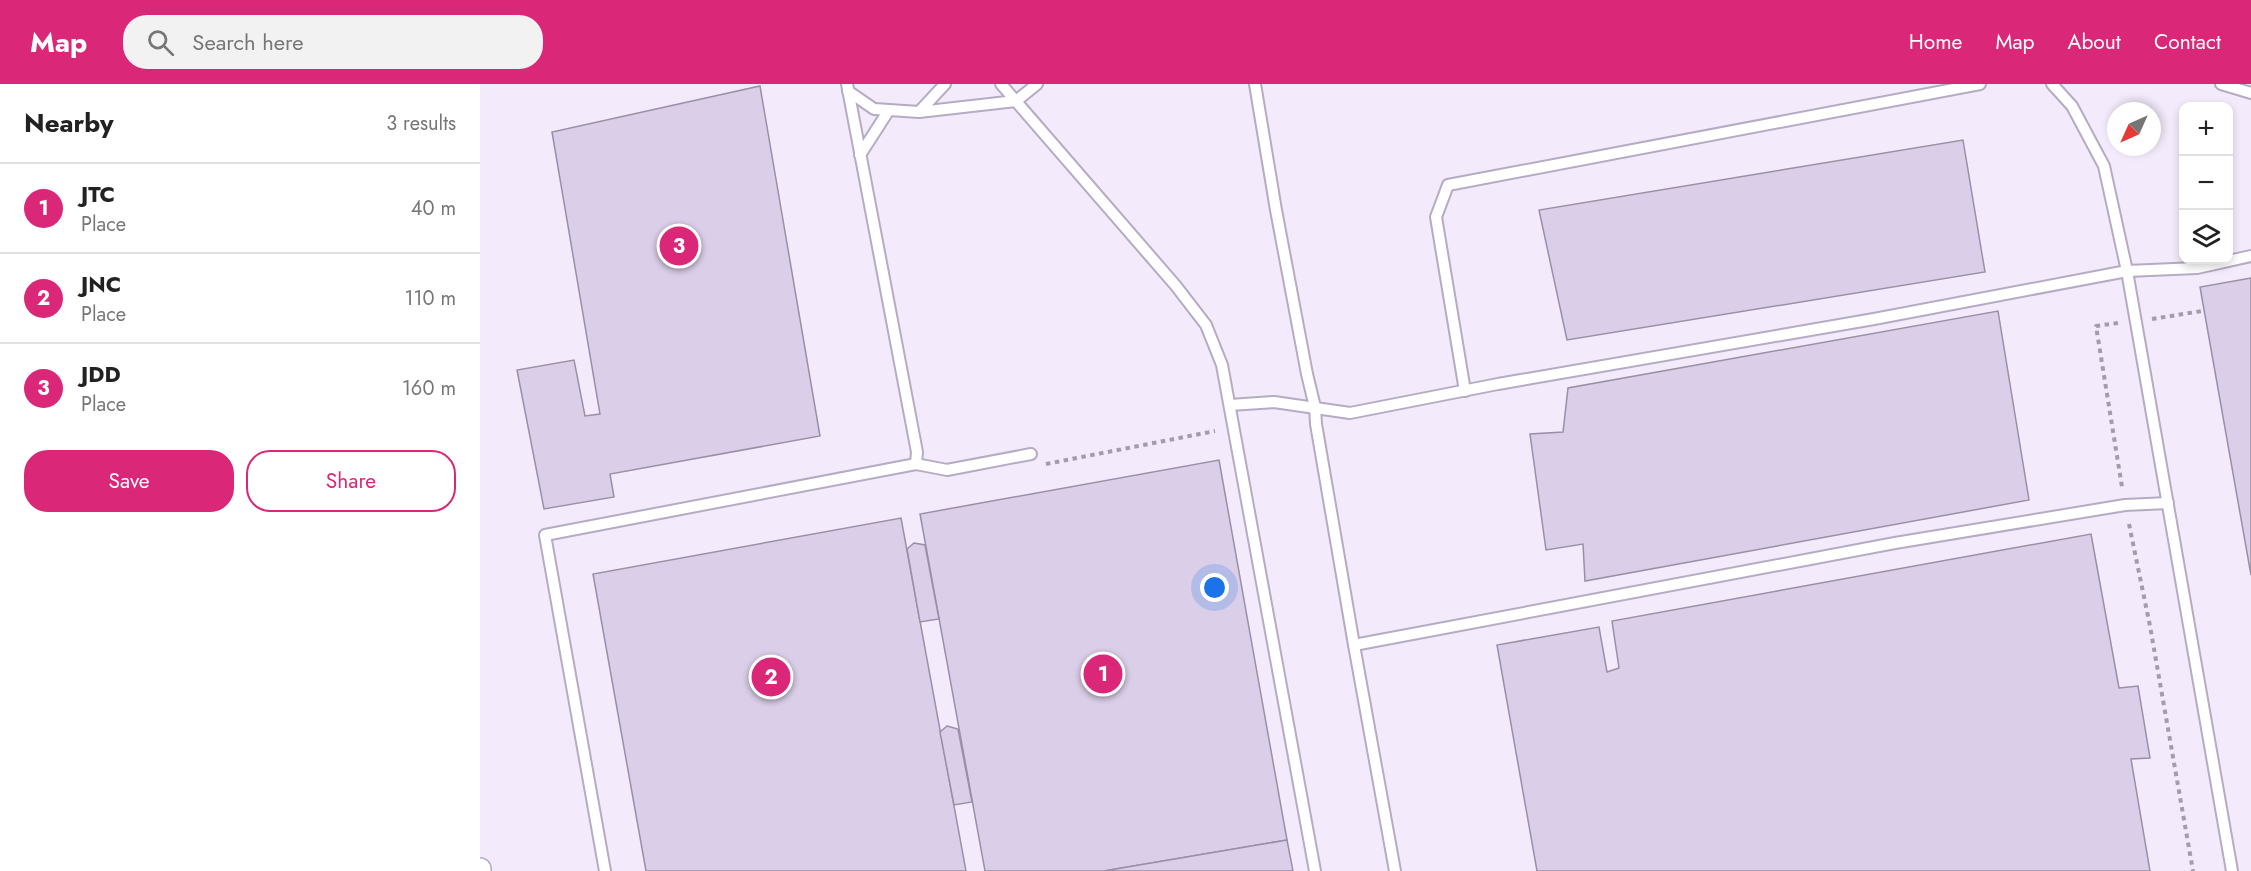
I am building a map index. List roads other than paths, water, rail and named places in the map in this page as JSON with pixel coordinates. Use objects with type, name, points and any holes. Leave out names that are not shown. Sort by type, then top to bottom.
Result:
[{"type":"lane","points":[[920,112],[945,84]]},
{"type":"lane","points":[[1001,84],[1176,286],[1206,325],[1222,365],[1315,871]]},
{"type":"lane","points":[[847,87],[874,109],[920,112],[1016,101],[1036,84]]},
{"type":"lane","points":[[1255,84],[1289,280],[1315,407],[1354,645],[1395,871]]},
{"type":"lane","points":[[1465,391],[1436,217],[1448,185],[1980,84]]},
{"type":"lane","points":[[2052,84],[2072,106],[2104,166],[2127,271],[2232,871]]},
{"type":"lane","points":[[2221,84],[2251,93]]},
{"type":"lane","points":[[847,87],[915,441],[916,464]]},
{"type":"lane","points":[[860,155],[889,110]]},
{"type":"lane","points":[[1230,405],[1274,402],[1350,413],[2127,271],[2198,268],[2251,256]]},
{"type":"lane","points":[[605,871],[545,535],[916,464],[946,470],[1031,454]]},
{"type":"lane","points":[[1354,645],[1895,543],[2125,505],[2168,503]]},
{"type":"place","name":"JDD","points":[[679,246]]},
{"type":"place","name":"JTC","points":[[1103,674]]},
{"type":"place","name":"JNC","points":[[771,677]]}]
